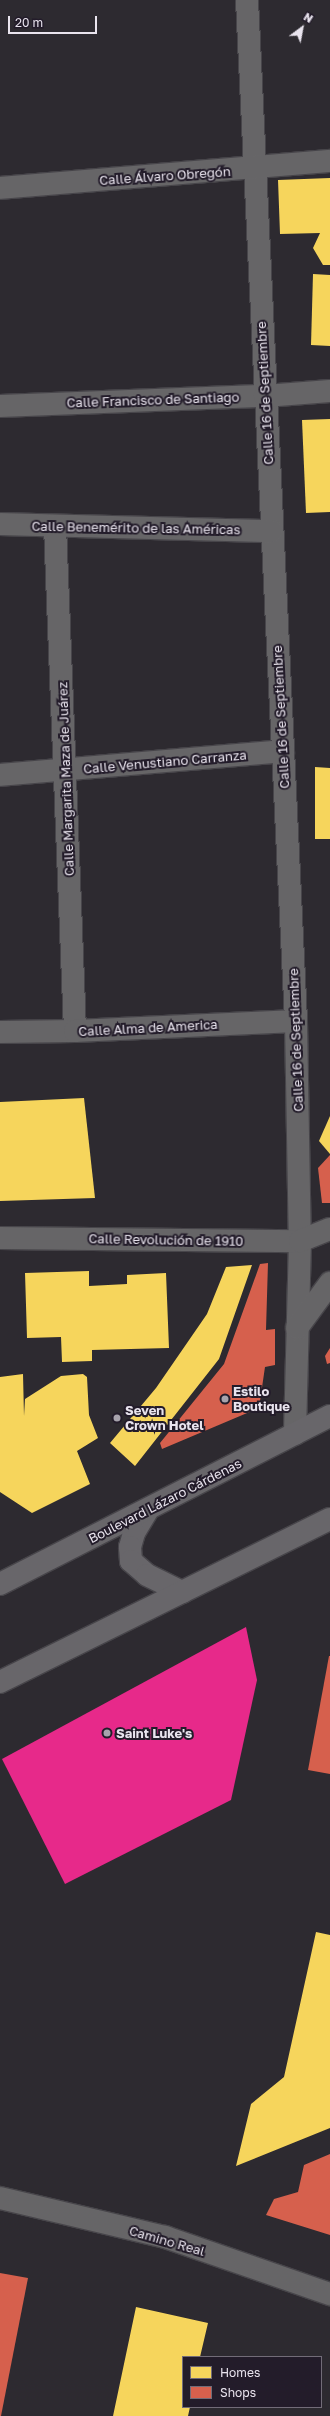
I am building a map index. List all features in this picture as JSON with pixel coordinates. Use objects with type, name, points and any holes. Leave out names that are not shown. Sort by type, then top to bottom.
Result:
[{"type":"main road","name":"Boulevard Lázaro Cárdenas","points":[[0,1584],[147,1511],[330,1416]]},
{"type":"main road","points":[[147,1511],[134,1533],[130,1546],[132,1561],[146,1575],[182,1592]]},
{"type":"main road","points":[[0,1682],[330,1519]]},
{"type":"street","name":"Calle 16 de Septiembre","points":[[246,0],[296,1021],[300,1241],[295,1434]]},
{"type":"street","name":"Calle Álvaro Obregón","points":[[0,188],[330,161]]},
{"type":"street","name":"Calle Francisco de Santiago","points":[[0,406],[265,396],[330,391]]},
{"type":"street","name":"Calle Benemérito de las Américas","points":[[0,524],[272,531]]},
{"type":"street","name":"Calle Margarita Maza de Juárez","points":[[55,526],[76,1031]]},
{"type":"street","name":"Calle Venustiano Carranza","points":[[0,775],[66,771],[283,751]]},
{"type":"street","name":"Calle Alma de America","points":[[0,1032],[76,1031],[296,1021]]},
{"type":"street","name":"Calle Revolución de 1910","points":[[0,1238],[300,1241],[330,1229]]},
{"type":"street","points":[[298,1328],[330,1283]]},
{"type":"street","name":"Camino Real","points":[[0,2198],[165,2238],[330,2294]]},
{"type":"building: Homes","points":[[330,178],[330,265],[323,265],[313,248],[320,233],[280,234],[278,180]]},
{"type":"building: Homes","points":[[313,274],[330,275],[330,346],[311,345]]},
{"type":"building: Homes","points":[[330,419],[330,512],[306,513],[302,420]]},
{"type":"building: Homes","points":[[315,767],[330,768],[330,839],[315,839]]},
{"type":"building: Homes","points":[[84,1098],[95,1198],[0,1201],[0,1102]]},
{"type":"building: Homes","points":[[330,1116],[330,1154],[319,1141]]},
{"type":"building: Homes","points":[[252,1265],[219,1359],[135,1466],[110,1443],[156,1388],[207,1314],[226,1267]]},
{"type":"building: Homes","points":[[89,1271],[89,1286],[127,1284],[127,1275],[166,1273],[169,1348],[92,1350],[92,1361],[62,1362],[61,1337],[27,1338],[25,1273]]},
{"type":"building: Homes","points":[[23,1374],[24,1416],[25,1399],[61,1376],[83,1374],[87,1377],[89,1415],[98,1438],[77,1451],[90,1484],[32,1513],[0,1492],[0,1377]]},
{"type":"building: Homes","points":[[316,1932],[330,1935],[330,2128],[236,2166],[251,2104],[284,2077]]},
{"type":"building: Homes","points":[[136,2307],[208,2323],[200,2356],[182,2356],[182,2408],[190,2408],[188,2416],[113,2416]]},
{"type":"building: Shops","points":[[330,1155],[330,1203],[322,1203],[318,1168]]},
{"type":"building: Shops","points":[[268,1263],[266,1330],[275,1329],[275,1365],[265,1367],[259,1408],[162,1449],[160,1443],[224,1364],[260,1264]]},
{"type":"building: Shops","points":[[330,1348],[330,1363],[327,1364],[325,1356]]},
{"type":"building: Shops","points":[[330,1656],[330,1774],[308,1770]]},
{"type":"building: Shops","points":[[330,2154],[330,2235],[266,2215],[274,2199],[298,2192],[304,2165]]},
{"type":"building: Shops","points":[[0,2273],[28,2278],[1,2416],[0,2416]]},
{"type":"building: Health","points":[[246,1627],[257,1680],[231,1800],[65,1884],[2,1759]]},
{"type":"place","name":"Estilo Boutique","points":[[225,1399]]},
{"type":"place","name":"Seven Crown Hotel","points":[[117,1418]]},
{"type":"place","name":"Saint Luke's","points":[[107,1733]]}]
